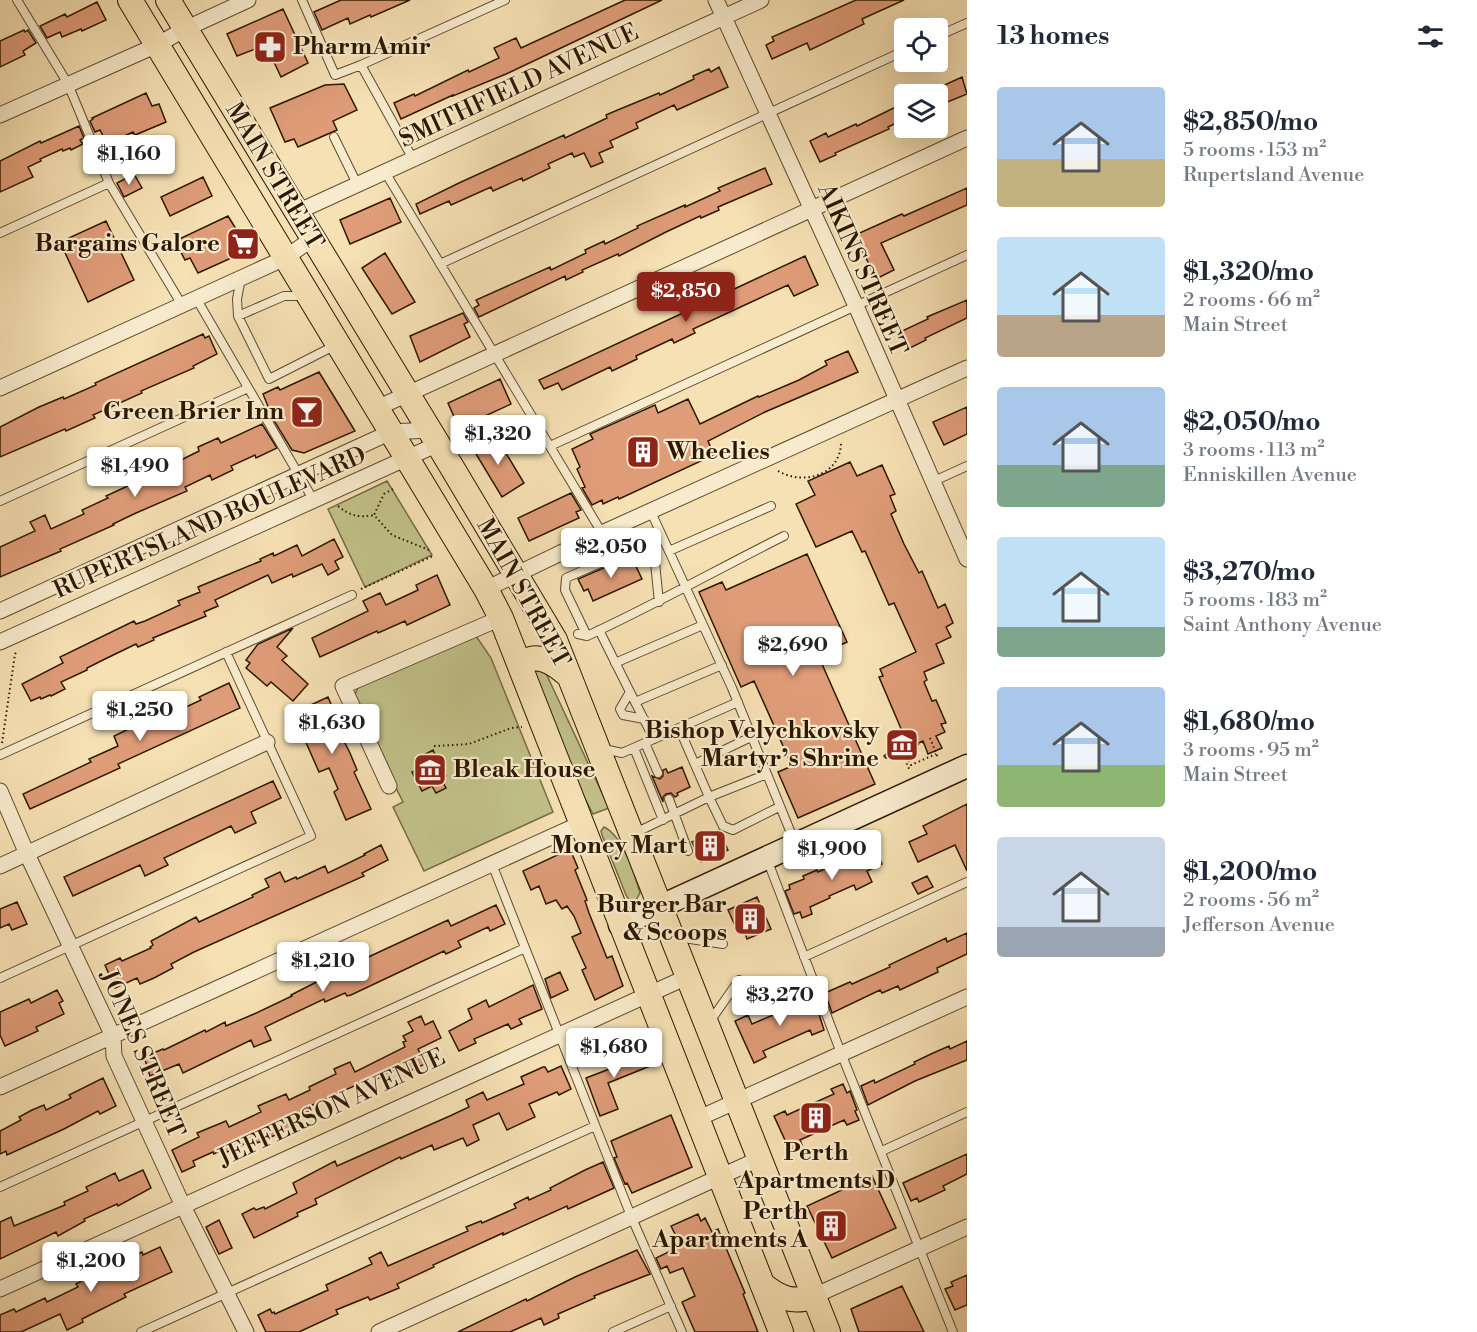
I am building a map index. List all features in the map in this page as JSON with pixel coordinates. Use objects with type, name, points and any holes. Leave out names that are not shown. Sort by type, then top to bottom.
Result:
[{"type":"main road","name":"MAIN STREET","points":[[130,0],[486,589],[501,618],[781,1332]]},
{"type":"main road","name":"MAIN STREET","points":[[168,0],[555,640],[828,1332]]},
{"type":"main road","points":[[520,666],[524,660],[537,658],[558,666],[568,675]]},
{"type":"main road","points":[[762,1284],[776,1295],[787,1299],[802,1300],[814,1296]]},
{"type":"street","points":[[0,115],[157,45],[185,29],[248,0]]},
{"type":"street","name":"AIKINS STREET","points":[[716,0],[967,559]]},
{"type":"street","name":"SMITHFIELD AVENUE","points":[[296,213],[761,0]]},
{"type":"street","points":[[377,408],[967,138]]},
{"type":"street","points":[[0,388],[285,258],[312,239]]},
{"type":"street","points":[[486,589],[602,533],[967,368]]},
{"type":"street","name":"RUPERTSLAND BOULEVARD","points":[[0,611],[391,432],[434,437]]},
{"type":"street","name":"RUPERTSLAND BOULEVARD","points":[[0,642],[407,458],[434,437]]},
{"type":"street","points":[[389,786],[343,686],[501,618]]},
{"type":"street","points":[[0,866],[267,742]]},
{"type":"street","points":[[620,925],[967,765]]},
{"type":"street","name":"JONES STREET","points":[[0,791],[112,1036],[114,1056],[144,1122],[246,1332]]},
{"type":"street","points":[[0,1087],[582,823]]},
{"type":"street","name":"JEFFERSON AVENUE","points":[[0,1289],[687,976]]},
{"type":"street","points":[[697,1119],[967,997]]},
{"type":"street","points":[[379,1332],[759,1159]]},
{"type":"street","points":[[814,1296],[967,1227]]},
{"type":"lane","points":[[17,0],[68,84],[109,183],[248,388],[314,501]]},
{"type":"lane","points":[[302,0],[335,75],[505,0]]},
{"type":"lane","points":[[948,32],[967,23]]},
{"type":"lane","points":[[440,264],[894,56]]},
{"type":"lane","points":[[360,65],[413,159]]},
{"type":"lane","points":[[334,137],[357,184]]},
{"type":"lane","points":[[385,172],[602,533]]},
{"type":"lane","points":[[0,233],[109,183]]},
{"type":"lane","points":[[550,446],[967,255]]},
{"type":"lane","points":[[241,278],[237,299],[238,316],[269,379],[338,345]]},
{"type":"lane","points":[[238,316],[284,296],[308,296]]},
{"type":"lane","points":[[0,501],[248,388]]},
{"type":"lane","points":[[932,482],[967,466]]},
{"type":"lane","points":[[669,551],[771,506]]},
{"type":"lane","points":[[651,512],[722,665],[795,844]]},
{"type":"lane","points":[[659,602],[655,563],[650,548],[634,548],[566,578],[565,590],[583,635],[659,602],[685,586],[784,536]]},
{"type":"lane","points":[[0,755],[351,595]]},
{"type":"lane","points":[[615,663],[703,625]]},
{"type":"lane","points":[[599,630],[654,739]]},
{"type":"lane","points":[[0,978],[311,836],[226,652]]},
{"type":"lane","points":[[635,702],[722,665]]},
{"type":"lane","points":[[630,692],[620,709],[623,715],[644,719]]},
{"type":"lane","points":[[596,747],[622,753],[738,702]]},
{"type":"lane","points":[[679,728],[723,826],[733,830],[780,807]]},
{"type":"lane","points":[[695,764],[751,737]]},
{"type":"lane","points":[[645,743],[658,773]]},
{"type":"lane","points":[[634,748],[663,820]]},
{"type":"lane","points":[[631,835],[709,798],[767,774]]},
{"type":"lane","points":[[669,800],[688,851]]},
{"type":"lane","points":[[766,857],[953,1332]]},
{"type":"lane","points":[[492,864],[631,1216],[682,1332]]},
{"type":"lane","points":[[804,957],[967,882]]},
{"type":"lane","points":[[672,936],[723,944]]},
{"type":"lane","points":[[0,1187],[525,948]]},
{"type":"lane","points":[[707,1027],[739,980]]},
{"type":"lane","points":[[882,1151],[967,1112]]},
{"type":"lane","points":[[141,1332],[595,1125]]},
{"type":"lane","points":[[613,1332],[671,1306]]},
{"type":"path","points":[[778,471],[798,479],[811,478],[829,469],[837,460],[841,451],[841,442]]},
{"type":"path","points":[[374,515],[384,494],[393,489]]},
{"type":"path","points":[[380,490],[384,494]]},
{"type":"path","points":[[335,503],[350,515],[364,517],[374,515]]},
{"type":"path","points":[[374,515],[392,535],[429,550]]},
{"type":"path","points":[[351,595],[353,592],[433,556]]},
{"type":"path","points":[[0,755],[17,650]]},
{"type":"path","points":[[434,747],[469,744],[511,728],[522,727]]},
{"type":"path","points":[[923,742],[904,751],[910,765],[937,756],[930,738]]},
{"type":"path","points":[[901,751],[910,771]]},
{"type":"shaded area","points":[[387,481],[432,555],[365,587],[328,509]]},
{"type":"shaded area","name":"Bleak House","points":[[474,633],[491,658],[553,812],[424,871],[393,807],[403,802],[356,709],[355,694],[359,686]]},
{"type":"shaded area","points":[[530,665],[543,667],[609,808],[593,814],[567,759]]},
{"type":"shaded area","points":[[604,827],[617,838],[631,866],[640,893],[635,902],[629,900],[626,895],[602,835],[601,831]]},
{"type":"building","points":[[341,0],[410,0],[371,17],[370,15],[350,24],[348,18],[322,30],[314,12]]},
{"type":"building","points":[[625,0],[662,0],[506,74],[401,119],[394,103],[414,94],[415,96],[468,70],[469,72],[499,58],[494,48],[516,38],[521,48]]},
{"type":"building","points":[[856,0],[904,0],[862,19],[864,24],[810,50],[807,43],[772,59],[766,45],[774,41],[772,37]]},
{"type":"building","points":[[97,2],[106,20],[82,31],[81,29],[62,37],[60,32],[47,38],[40,26],[65,14],[67,17]]},
{"type":"building","points":[[283,9],[308,63],[281,77],[266,45],[237,56],[227,34]]},
{"type":"building","points":[[24,30],[25,32],[28,30],[36,43],[23,51],[25,55],[0,67],[0,41]]},
{"type":"building","points":[[719,67],[728,87],[677,110],[674,105],[636,123],[638,128],[610,141],[613,147],[599,153],[603,162],[591,167],[584,153],[574,157],[572,153],[548,164],[550,168],[523,181],[522,178],[493,191],[491,187],[451,205],[449,201],[420,214],[416,204],[564,135],[565,138],[607,118],[606,115],[659,93],[660,95],[694,79],[693,76],[709,69],[711,72]]},
{"type":"building","points":[[962,77],[967,94],[948,102],[947,84]]},
{"type":"building","points":[[344,84],[357,110],[333,121],[337,130],[298,147],[294,139],[285,142],[270,108],[325,85]]},
{"type":"building","points":[[146,93],[152,106],[159,104],[166,122],[135,135],[133,132],[107,144],[100,130],[95,132],[90,121],[92,118]]},
{"type":"building","points":[[894,108],[894,124],[888,127],[889,129],[820,162],[810,141],[826,133],[828,137],[856,124],[857,126]]},
{"type":"building","points":[[79,126],[84,138],[80,140],[83,144],[71,150],[70,148],[63,151],[62,149],[40,159],[41,161],[28,167],[33,177],[0,192],[0,161],[40,141],[41,143]]},
{"type":"building","points":[[765,168],[772,184],[718,207],[719,210],[701,218],[700,216],[619,256],[618,254],[582,270],[583,272],[566,280],[565,276],[479,317],[474,308],[479,305],[476,300],[550,267],[551,270],[586,253],[585,250],[604,241],[605,244],[638,228],[637,226],[685,205],[685,207],[720,191],[718,188]]},
{"type":"building","points":[[134,174],[142,188],[124,197],[117,183]]},
{"type":"building","points":[[203,177],[212,196],[170,216],[161,197]]},
{"type":"building","points":[[967,188],[967,205],[881,243],[894,270],[876,279],[855,235]]},
{"type":"building","points":[[390,198],[401,222],[350,244],[340,220]]},
{"type":"building","points":[[228,216],[249,250],[198,273],[190,258],[185,260],[175,241]]},
{"type":"building","points":[[106,221],[134,280],[88,302],[60,242]]},
{"type":"building","points":[[385,253],[415,302],[392,314],[362,268]]},
{"type":"building","points":[[805,256],[818,285],[794,296],[788,285],[693,329],[695,333],[674,343],[672,339],[636,356],[637,359],[612,371],[610,367],[562,390],[558,383],[544,389],[539,380]]},
{"type":"building","points":[[967,300],[967,318],[925,338],[926,340],[910,348],[902,331],[928,319],[927,317]]},
{"type":"building","points":[[463,313],[468,322],[464,324],[470,337],[420,362],[410,336]]},
{"type":"building","points":[[203,334],[205,338],[209,336],[217,354],[193,366],[194,368],[93,415],[95,418],[0,457],[0,427],[39,407],[96,385],[95,383]]},
{"type":"building","name":"Wheelies","points":[[848,351],[858,372],[765,412],[708,441],[714,455],[619,499],[618,497],[603,504],[602,500],[592,505],[582,488],[585,487],[577,469],[580,467],[572,449],[593,439],[590,434],[655,405],[658,413],[688,399],[700,424],[758,396],[799,380],[827,365],[825,361]]},
{"type":"building","name":"Green Brier Inn","points":[[319,372],[355,431],[304,453],[292,450],[273,419],[263,394],[278,387],[280,390]]},
{"type":"building","points":[[500,379],[511,404],[459,428],[448,403]]},
{"type":"building","points":[[967,407],[967,434],[944,445],[933,422]]},
{"type":"building","points":[[262,424],[277,448],[231,466],[233,470],[212,480],[210,475],[185,487],[187,491],[60,549],[61,551],[0,577],[0,547],[35,531],[30,522],[45,515],[51,529],[84,514],[82,510],[130,485],[127,480],[147,471],[149,475],[175,463],[199,451],[198,447],[218,438],[221,443]]},
{"type":"building","points":[[495,435],[524,483],[502,497],[473,449]]},
{"type":"building","points":[[850,462],[857,476],[882,465],[895,494],[890,496],[896,511],[891,514],[904,544],[919,573],[922,571],[938,608],[945,604],[953,623],[946,627],[951,637],[936,644],[944,663],[924,672],[927,680],[924,682],[932,701],[936,700],[946,723],[941,724],[945,732],[936,736],[942,748],[928,754],[923,741],[886,758],[884,756],[905,738],[879,677],[883,676],[880,669],[916,652],[894,603],[889,605],[865,551],[862,552],[852,531],[816,547],[796,504],[815,495],[808,481]]},
{"type":"building","points":[[571,493],[581,510],[576,512],[579,518],[529,541],[518,518]]},
{"type":"building","points":[[334,539],[343,557],[335,561],[339,569],[328,575],[322,564],[293,577],[292,574],[272,583],[268,575],[215,600],[218,606],[204,612],[206,616],[153,638],[154,640],[138,647],[136,644],[61,682],[65,689],[51,696],[31,701],[22,684],[63,663],[60,657],[134,621],[136,624],[145,621],[180,605],[178,601],[200,592],[198,587],[261,561],[260,559],[273,553],[274,556],[297,545],[302,556]]},
{"type":"building","points":[[807,554],[847,642],[818,655],[875,784],[798,818],[778,772],[792,766],[754,681],[741,687],[699,592],[722,582],[726,590]]},
{"type":"building","points":[[631,556],[642,579],[593,601],[588,589],[584,591],[578,579]]},
{"type":"building","points":[[437,575],[450,605],[407,625],[405,621],[378,633],[377,631],[320,657],[312,638],[368,611],[363,601],[380,593],[386,605],[418,590],[416,585]]},
{"type":"building","points":[[293,628],[277,647],[287,656],[282,660],[308,684],[293,701],[271,682],[267,686],[246,668],[250,663],[246,660],[258,644]]},
{"type":"building","points":[[229,683],[240,708],[118,764],[120,768],[30,809],[23,794],[91,762],[89,759],[118,746],[114,736],[162,710],[165,717],[201,700],[199,697]]},
{"type":"building","points":[[328,697],[336,716],[332,718],[350,753],[357,770],[354,772],[371,809],[346,820],[334,792],[338,789],[329,768],[319,772],[293,713]]},
{"type":"building","name":"Bleak House","points":[[433,750],[446,776],[441,779],[446,788],[436,793],[432,786],[422,791],[412,772],[423,767],[418,758]]},
{"type":"building","points":[[682,767],[690,787],[677,793],[675,797],[671,793],[666,794],[663,802],[652,776],[660,779],[663,776],[663,770],[666,769],[668,773]]},
{"type":"building","points":[[273,781],[281,798],[251,812],[256,823],[235,833],[231,826],[164,858],[168,865],[145,876],[140,865],[73,896],[64,877]]},
{"type":"building","points":[[967,804],[967,871],[955,845],[918,862],[909,842],[927,834],[923,826]]},
{"type":"building","name":"Money Mart","points":[[719,830],[728,850],[701,862],[692,842]]},
{"type":"building","points":[[381,845],[388,860],[362,873],[364,876],[194,952],[171,964],[173,968],[154,978],[140,984],[137,978],[115,988],[105,965],[120,958],[122,961],[151,948],[153,945],[151,941],[196,917],[199,922],[253,897],[252,895],[269,887],[265,879],[280,872],[285,882],[325,866],[328,873]]},
{"type":"building","points":[[874,846],[882,864],[867,871],[872,882],[856,890],[854,885],[829,896],[830,898],[810,907],[812,914],[802,918],[800,912],[794,914],[785,891],[790,889],[789,885],[804,879],[803,876],[817,870],[818,872]]},
{"type":"building","points":[[570,849],[578,868],[575,870],[587,900],[585,901],[589,913],[607,958],[612,956],[623,986],[595,1000],[582,970],[586,968],[572,937],[581,933],[574,916],[567,906],[562,909],[556,900],[546,904],[539,886],[531,890],[523,871]]},
{"type":"building","points":[[927,876],[933,887],[918,894],[912,883]]},
{"type":"building","name":"Burger Bar & Scoops","points":[[757,897],[771,929],[747,939],[743,928],[737,930],[728,910]]},
{"type":"building","points":[[17,902],[27,924],[12,930],[9,924],[0,928],[0,909]]},
{"type":"building","points":[[496,905],[505,924],[490,931],[488,927],[458,941],[461,947],[446,954],[444,951],[351,995],[347,996],[345,993],[325,1002],[324,999],[265,1027],[271,1040],[254,1047],[251,1040],[183,1073],[179,1064],[150,1076],[144,1057],[225,1022],[226,1026],[254,1014],[336,972],[448,920],[451,926]]},
{"type":"building","points":[[967,933],[967,954],[937,968],[938,972],[900,990],[898,986],[882,993],[880,990],[832,1013],[825,993],[890,967],[889,965],[946,938],[947,942]]},
{"type":"building","points":[[560,972],[568,990],[551,998],[545,979]]},
{"type":"building","points":[[533,985],[542,1009],[519,1019],[522,1024],[511,1029],[508,1024],[474,1039],[476,1043],[459,1051],[449,1031],[472,1019],[468,1009],[486,1000],[489,1007]]},
{"type":"building","points":[[57,990],[63,1001],[59,1003],[64,1014],[36,1027],[38,1031],[5,1046],[0,1035],[0,1012],[29,999],[31,1003]]},
{"type":"building","points":[[806,990],[811,1000],[814,998],[824,1030],[812,1035],[810,1030],[763,1051],[766,1057],[754,1063],[735,1021],[748,1015],[752,1024],[799,1004],[795,995]]},
{"type":"building","points":[[421,1016],[425,1025],[433,1021],[441,1038],[418,1049],[425,1064],[410,1071],[407,1064],[377,1079],[376,1076],[310,1106],[312,1110],[297,1117],[298,1120],[294,1121],[296,1126],[257,1143],[254,1139],[225,1153],[223,1149],[214,1154],[213,1152],[193,1161],[195,1166],[182,1172],[172,1150],[199,1137],[197,1133],[226,1121],[229,1127],[261,1112],[258,1106],[286,1094],[289,1100],[336,1074],[334,1069],[350,1062],[355,1072],[405,1047],[403,1042],[406,1041],[403,1036],[413,1031],[408,1022]]},
{"type":"building","points":[[967,1041],[967,1060],[915,1081],[868,1105],[861,1086],[874,1080],[875,1083],[931,1054]]},
{"type":"building","points":[[642,1049],[650,1066],[608,1083],[618,1109],[600,1116],[586,1078],[612,1068],[609,1061]]},
{"type":"building","points":[[561,1066],[571,1089],[559,1095],[557,1092],[529,1104],[535,1117],[507,1130],[499,1113],[473,1125],[479,1140],[467,1146],[463,1138],[434,1150],[432,1145],[401,1159],[400,1157],[315,1199],[317,1204],[254,1238],[242,1214],[254,1208],[256,1210],[264,1207],[265,1209],[297,1193],[293,1183],[335,1161],[337,1166],[469,1107],[466,1100],[483,1092],[487,1100],[524,1084],[521,1077],[543,1067],[548,1072]]},
{"type":"building","points":[[103,1078],[116,1106],[100,1114],[98,1111],[7,1155],[6,1151],[0,1154],[0,1131],[21,1120],[19,1117],[32,1110],[44,1105],[46,1110],[71,1098],[69,1095]]},
{"type":"building","name":"Perth Apartments D","points":[[843,1084],[847,1093],[850,1091],[859,1120],[847,1125],[844,1120],[800,1140],[802,1145],[790,1151],[774,1116],[785,1111],[787,1115],[834,1094],[831,1089]]},
{"type":"building","points":[[671,1115],[692,1167],[632,1193],[627,1183],[625,1184],[614,1158],[617,1157],[611,1141]]},
{"type":"building","points":[[967,1154],[967,1174],[943,1186],[945,1190],[919,1202],[917,1198],[911,1201],[903,1183]]},
{"type":"building","points":[[603,1162],[614,1188],[568,1209],[567,1206],[503,1235],[503,1233],[433,1265],[434,1267],[397,1284],[399,1288],[336,1310],[338,1314],[299,1332],[266,1332],[258,1315],[270,1309],[275,1314],[328,1290],[326,1285],[372,1264],[369,1258],[381,1252],[388,1266],[468,1231],[466,1227],[481,1221],[482,1223],[516,1208],[514,1204],[551,1190],[550,1188]]},
{"type":"building","points":[[143,1170],[151,1188],[118,1206],[117,1204],[84,1219],[85,1221],[58,1236],[56,1232],[0,1259],[0,1222],[11,1217],[14,1226],[65,1205],[64,1202],[88,1191],[86,1187],[115,1173],[119,1181]]},
{"type":"building","points":[[872,1176],[896,1228],[832,1258],[807,1206]]},
{"type":"building","points":[[698,1214],[701,1221],[705,1218],[712,1232],[718,1229],[745,1293],[743,1294],[758,1332],[695,1332],[682,1302],[695,1296],[683,1268],[670,1273],[667,1266],[661,1269],[656,1258],[681,1246],[671,1226]]},
{"type":"building","points":[[219,1220],[232,1248],[219,1254],[206,1227]]},
{"type":"building","points":[[160,1247],[172,1272],[124,1294],[126,1297],[82,1319],[83,1322],[67,1330],[60,1314],[21,1332],[0,1332],[0,1315],[14,1309],[16,1312],[45,1298],[47,1302],[78,1287],[76,1284],[96,1273],[142,1252],[143,1255]]},
{"type":"building","points":[[637,1250],[650,1274],[594,1296],[595,1298],[558,1314],[559,1318],[544,1325],[541,1318],[510,1332],[458,1332],[526,1299],[527,1301]]},
{"type":"building","points":[[967,1275],[967,1305],[955,1310],[945,1289],[953,1286],[951,1282]]},
{"type":"building","points":[[902,1286],[924,1332],[859,1332],[851,1309]]},
{"type":"place","name":"PharmAmir","points":[[270,47]]},
{"type":"place","name":"Bargains Galore","points":[[243,244]]},
{"type":"place","name":"Green Brier Inn","points":[[307,412]]},
{"type":"place","name":"Wheelies","points":[[643,452]]},
{"type":"place","name":"Bishop Velychkovsky Martyr’s Shrine","points":[[902,745]]},
{"type":"place","name":"Bleak House","points":[[430,770]]},
{"type":"place","name":"Money Mart","points":[[710,846]]},
{"type":"place","name":"Burger Bar & Scoops","points":[[750,919]]},
{"type":"place","name":"Perth Apartments D","points":[[816,1118]]},
{"type":"place","name":"Perth Apartments A","points":[[831,1226]]}]
